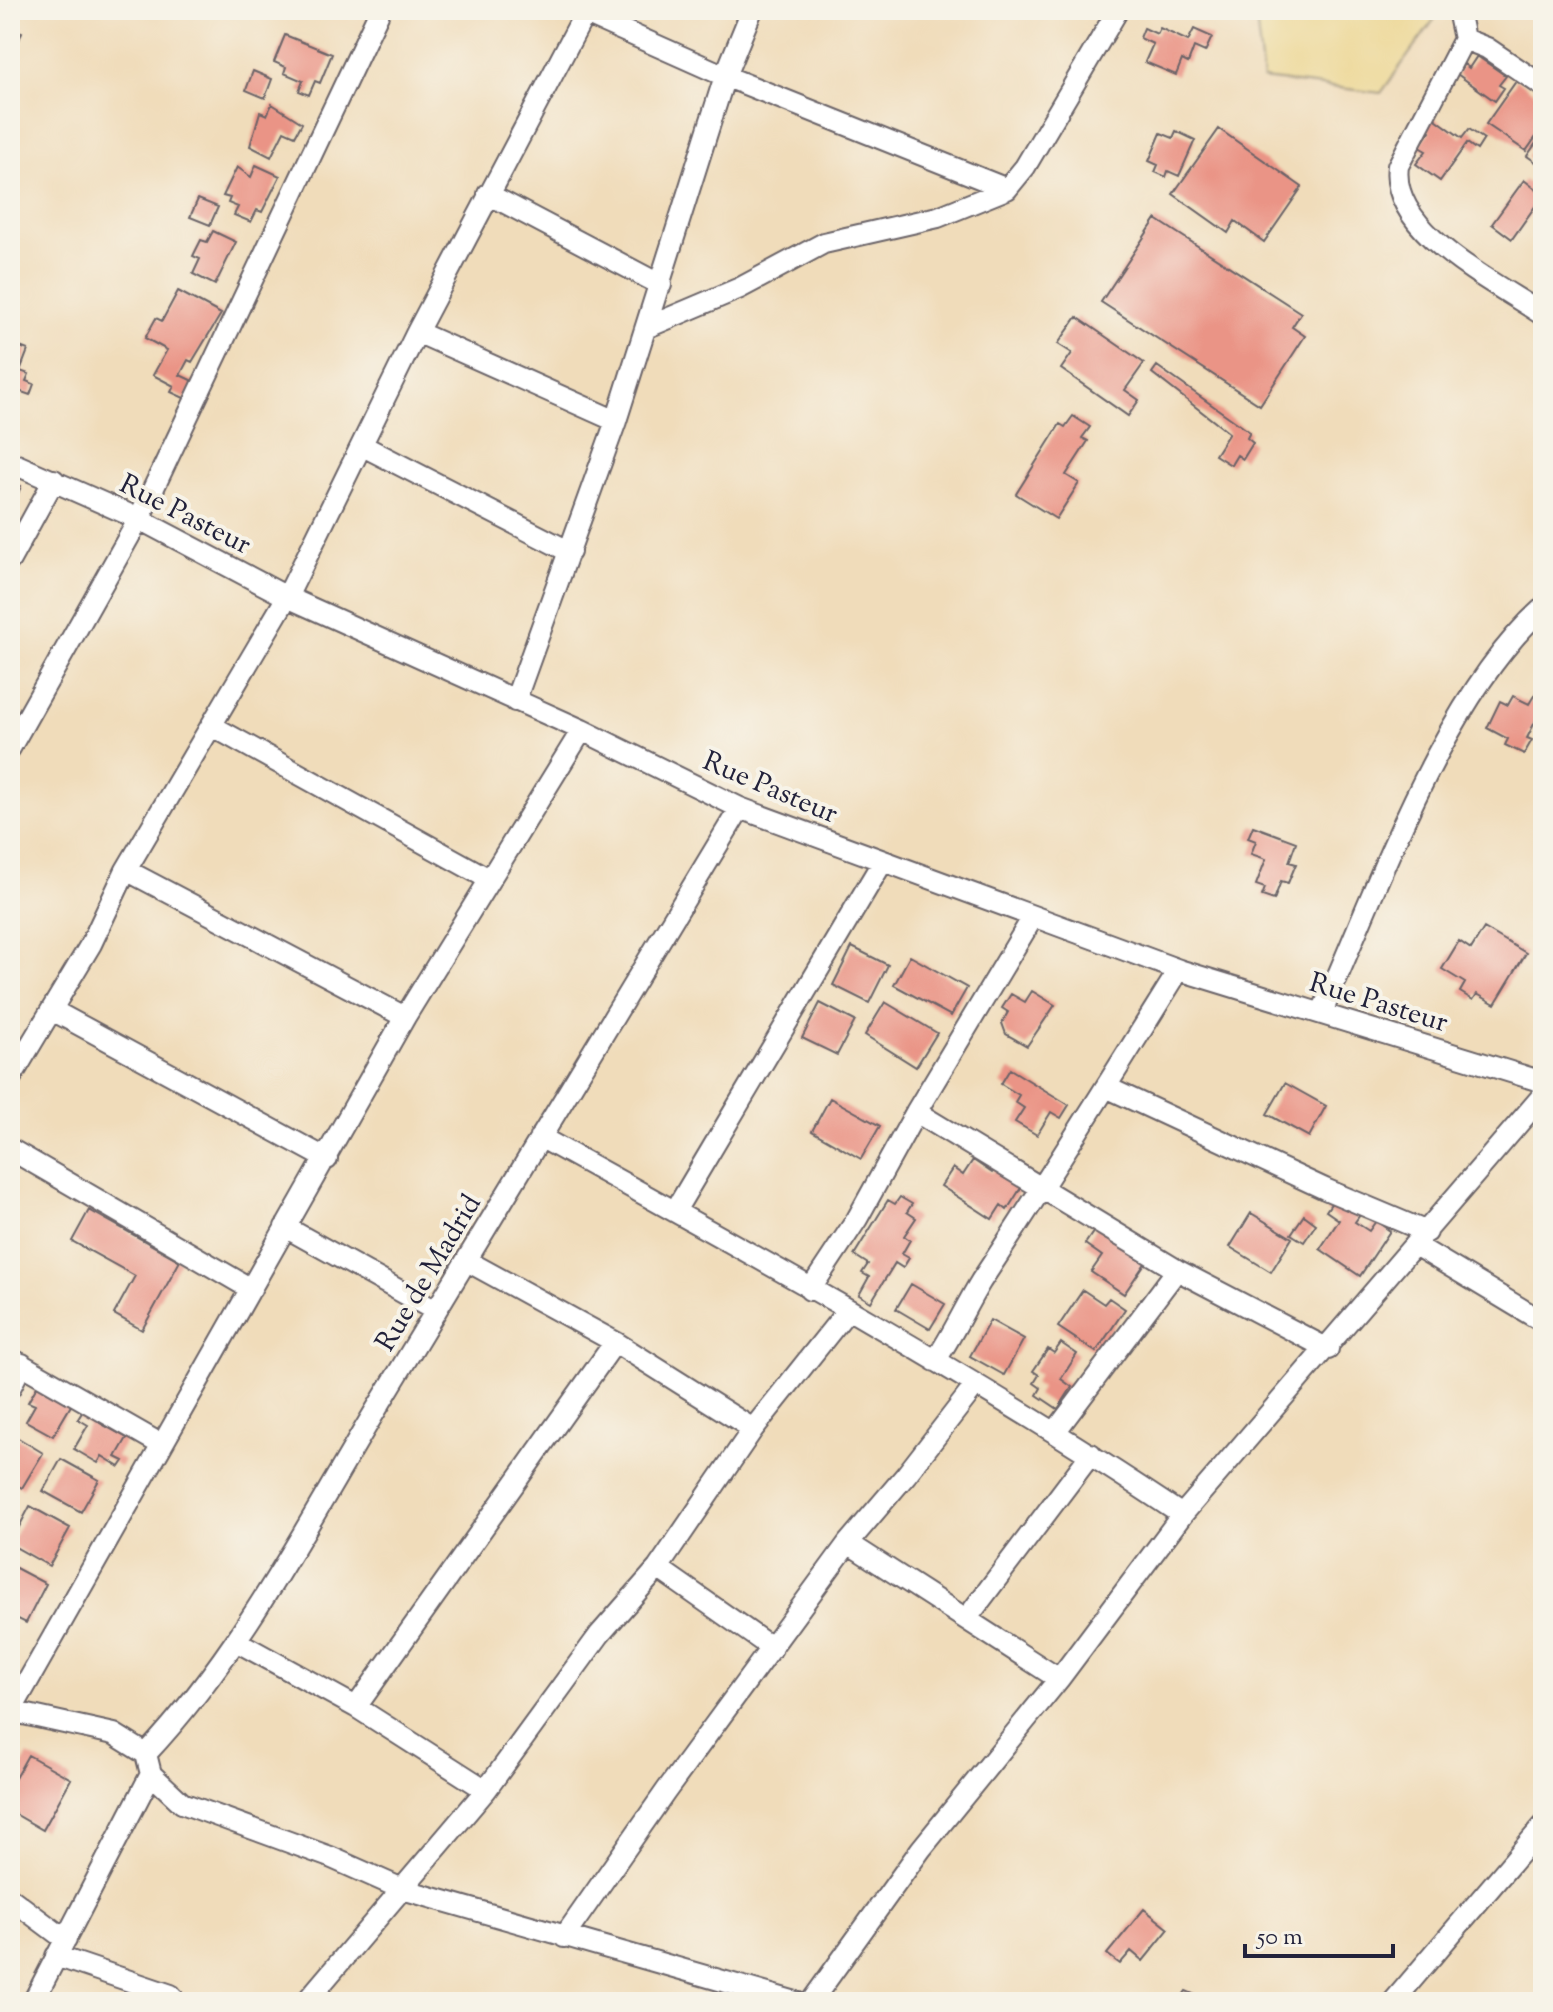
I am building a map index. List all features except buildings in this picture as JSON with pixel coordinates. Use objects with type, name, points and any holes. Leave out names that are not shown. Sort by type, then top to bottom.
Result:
[{"type":"street","points":[[10,748],[139,519],[380,10]]},
{"type":"street","points":[[515,701],[616,421],[725,76],[752,10]]},
{"type":"street","points":[[648,327],[740,288],[824,243],[938,217],[1007,189],[1025,167],[1118,10]]},
{"type":"street","points":[[1458,10],[1464,39],[1398,166],[1395,183],[1412,220],[1428,237],[1543,315]]},
{"type":"street","points":[[10,1079],[91,944],[126,870],[287,597],[417,332],[580,12],[725,76],[1007,189]]},
{"type":"street","points":[[1464,39],[1487,48],[1543,86]]},
{"type":"street","points":[[488,194],[661,285]]},
{"type":"street","points":[[417,332],[616,421]]},
{"type":"street","points":[[363,446],[570,552]]},
{"type":"street","name":"Rue Pasteur","points":[[10,462],[139,519],[287,597],[582,730],[740,808],[1179,970],[1543,1082]]},
{"type":"street","points":[[10,560],[54,480]]},
{"type":"street","points":[[1322,1012],[1433,764],[1511,638],[1543,608]]},
{"type":"street","points":[[212,726],[489,879]]},
{"type":"street","points":[[582,730],[405,1017],[327,1159],[285,1227],[10,1711],[114,1734],[148,1764],[182,1803],[330,1857],[402,1889],[796,2002]]},
{"type":"street","name":"Rue de Madrid","points":[[33,2002],[148,1764],[236,1641],[436,1311],[469,1262],[540,1137],[740,808]]},
{"type":"street","points":[[675,1211],[883,861]]},
{"type":"street","points":[[126,870],[405,1017]]},
{"type":"street","points":[[810,1290],[857,1219],[916,1112],[1033,917]]},
{"type":"street","points":[[935,1361],[958,1328],[978,1286],[1043,1190],[1179,970]]},
{"type":"street","points":[[52,1010],[327,1159]]},
{"type":"street","points":[[1106,1087],[1311,1183],[1421,1239],[1543,1322]]},
{"type":"street","points":[[811,2002],[921,1849],[1059,1679],[1182,1515],[1328,1349],[1543,1095]]},
{"type":"street","points":[[916,1112],[1177,1270],[1328,1349]]},
{"type":"street","points":[[540,1137],[935,1361],[1091,1454],[1182,1515]]},
{"type":"street","points":[[10,1149],[251,1289]]},
{"type":"street","points":[[285,1227],[436,1311]]},
{"type":"street","points":[[469,1262],[615,1342],[753,1429]]},
{"type":"street","points":[[1055,1432],[1177,1270]]},
{"type":"street","points":[[306,2002],[486,1790],[600,1634],[658,1568],[753,1429],[847,1311]]},
{"type":"street","points":[[356,1707],[615,1342]]},
{"type":"street","points":[[10,1388],[16,1361],[162,1445]]},
{"type":"street","points":[[564,1937],[666,1791],[848,1543],[975,1386]]},
{"type":"street","points":[[967,1618],[1091,1454]]},
{"type":"street","points":[[848,1543],[1059,1679]]},
{"type":"street","points":[[658,1568],[772,1648]]},
{"type":"street","points":[[236,1641],[356,1707],[486,1790]]},
{"type":"street","points":[[1393,2002],[1543,1826]]},
{"type":"street","points":[[10,1898],[61,1948],[178,2000]]},
{"type":"sand","points":[[1255,10],[1441,10],[1381,93],[1263,79]]}]
